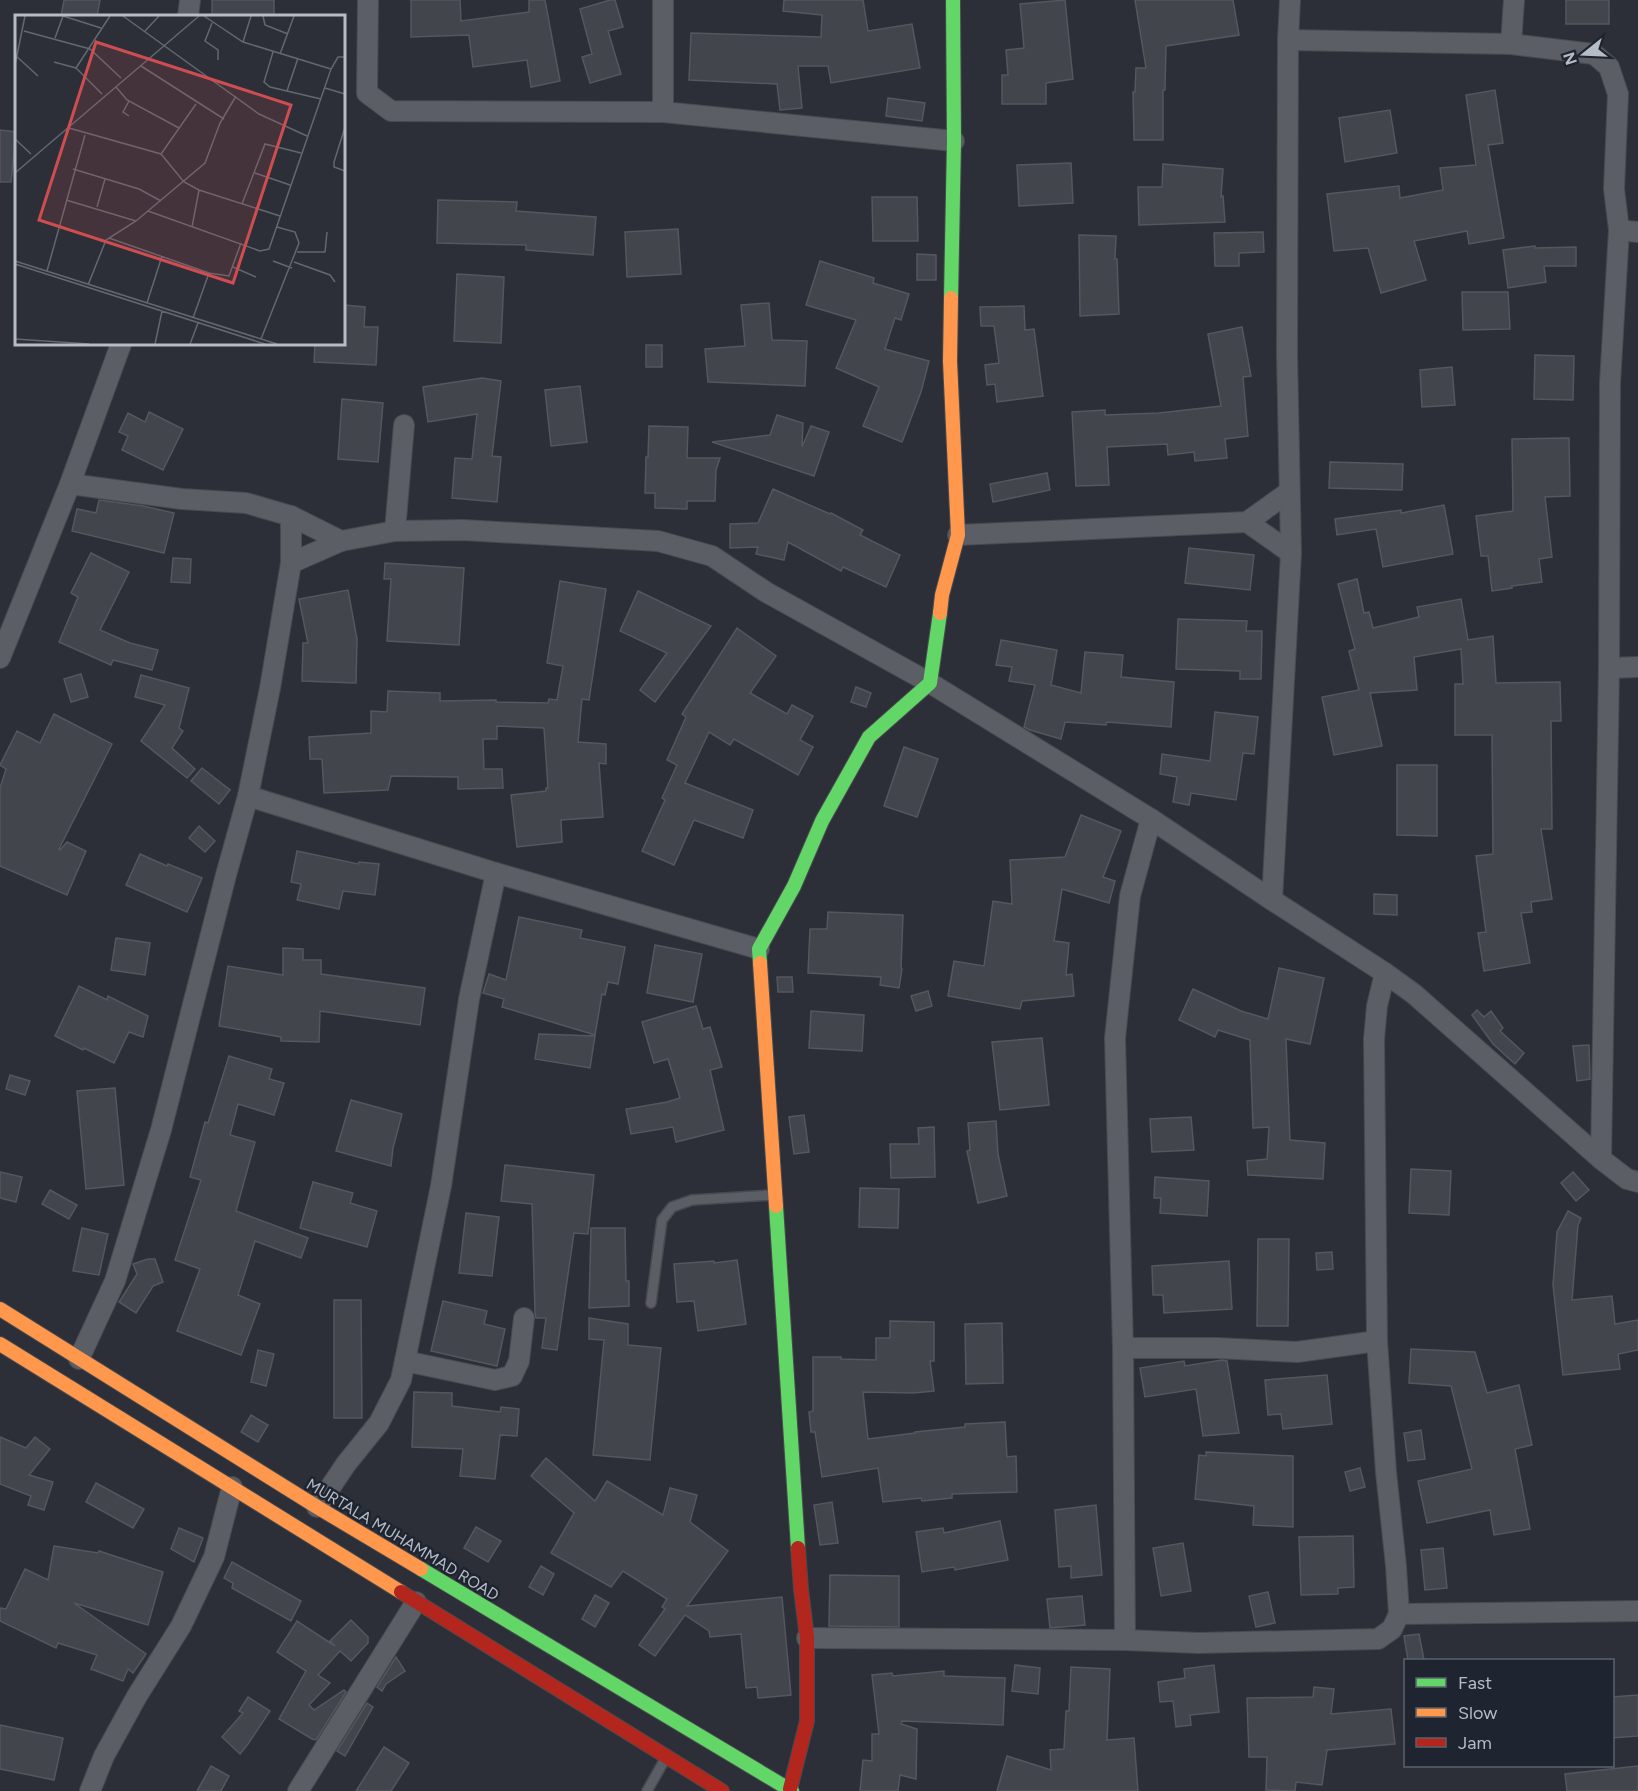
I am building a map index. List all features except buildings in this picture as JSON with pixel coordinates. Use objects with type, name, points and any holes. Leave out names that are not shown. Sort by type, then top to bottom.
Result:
[{"type":"main road","points":[[791,1790],[807,1721],[807,1638],[801,1589],[759,949],[794,886],[822,821],[869,737],[930,682],[942,595],[958,534],[950,361],[954,141],[953,0]]},
{"type":"main road","name":"MURTALA MUHAMMAD ROAD","points":[[0,1309],[317,1507],[791,1790]]},
{"type":"main road","points":[[0,1344],[722,1791]]},
{"type":"street","points":[[188,15],[190,0]]},
{"type":"street","points":[[368,0],[367,93],[391,111],[663,112],[954,141]]},
{"type":"street","points":[[663,0],[663,112]]},
{"type":"street","points":[[1272,900],[1291,553],[1287,354],[1290,0]]},
{"type":"street","points":[[1510,44],[1514,0]]},
{"type":"street","points":[[1288,40],[1510,44],[1539,49],[1570,50],[1594,54],[1610,67],[1618,94],[1614,189],[1629,231],[1610,384],[1609,668],[1601,1159]]},
{"type":"street","points":[[0,658],[70,484],[121,345]]},
{"type":"street","points":[[395,531],[404,425]]},
{"type":"street","points":[[70,484],[182,499],[246,503],[291,516],[341,541]]},
{"type":"street","points":[[958,534],[1247,522],[1289,492]]},
{"type":"street","points":[[79,1359],[116,1281],[161,1130],[248,796],[270,688],[291,563],[291,516]]},
{"type":"street","points":[[1247,522],[1291,553]]},
{"type":"street","points":[[291,563],[341,541],[395,531],[464,530],[658,541],[712,556],[766,591],[930,682],[1151,819],[1385,973],[1414,994],[1601,1159],[1627,1179],[1638,1182]]},
{"type":"street","points":[[1609,668],[1638,667]]},
{"type":"street","points":[[248,796],[496,873],[759,949]]},
{"type":"street","points":[[1125,1640],[1123,1348],[1115,1038],[1130,896],[1151,819]]},
{"type":"street","points":[[317,1507],[346,1464],[380,1423],[401,1380],[441,1186],[469,999],[496,873]]},
{"type":"street","points":[[807,1638],[1125,1640],[1198,1643],[1378,1640],[1392,1629],[1399,1614],[1377,1341],[1374,1039],[1377,1006],[1385,973]]},
{"type":"street","points":[[1377,1006],[1414,994]]},
{"type":"street","points":[[405,1361],[495,1380],[512,1376],[519,1361],[524,1318]]},
{"type":"street","points":[[1123,1348],[1216,1348],[1297,1352],[1377,1341]]},
{"type":"street","points":[[90,1791],[104,1756],[137,1696],[181,1626],[214,1557],[232,1487]]},
{"type":"street","points":[[298,1791],[416,1602]]},
{"type":"street","points":[[1399,1614],[1638,1611]]},
{"type":"lane","points":[[651,1303],[662,1220],[672,1207],[692,1200],[775,1194]]},
{"type":"lane","points":[[647,1791],[666,1756]]},
{"type":"traffic: fast","points":[[951,298],[954,141],[953,0]]},
{"type":"traffic: fast","points":[[760,963],[759,949],[794,886],[822,821],[869,737],[930,683],[940,613]]},
{"type":"traffic: fast","points":[[776,1206],[798,1548]]},
{"type":"traffic: fast","points":[[421,1569],[792,1791]]},
{"type":"traffic: slow","points":[[940,613],[942,595],[958,535],[950,361],[951,298]]},
{"type":"traffic: slow","points":[[760,963],[776,1206]]},
{"type":"traffic: slow","points":[[0,1309],[317,1507],[421,1569]]},
{"type":"traffic: slow","points":[[0,1344],[401,1592]]},
{"type":"traffic: jam","points":[[790,1789],[807,1721],[807,1638],[798,1548]]},
{"type":"traffic: jam","points":[[401,1592],[722,1791]]}]
